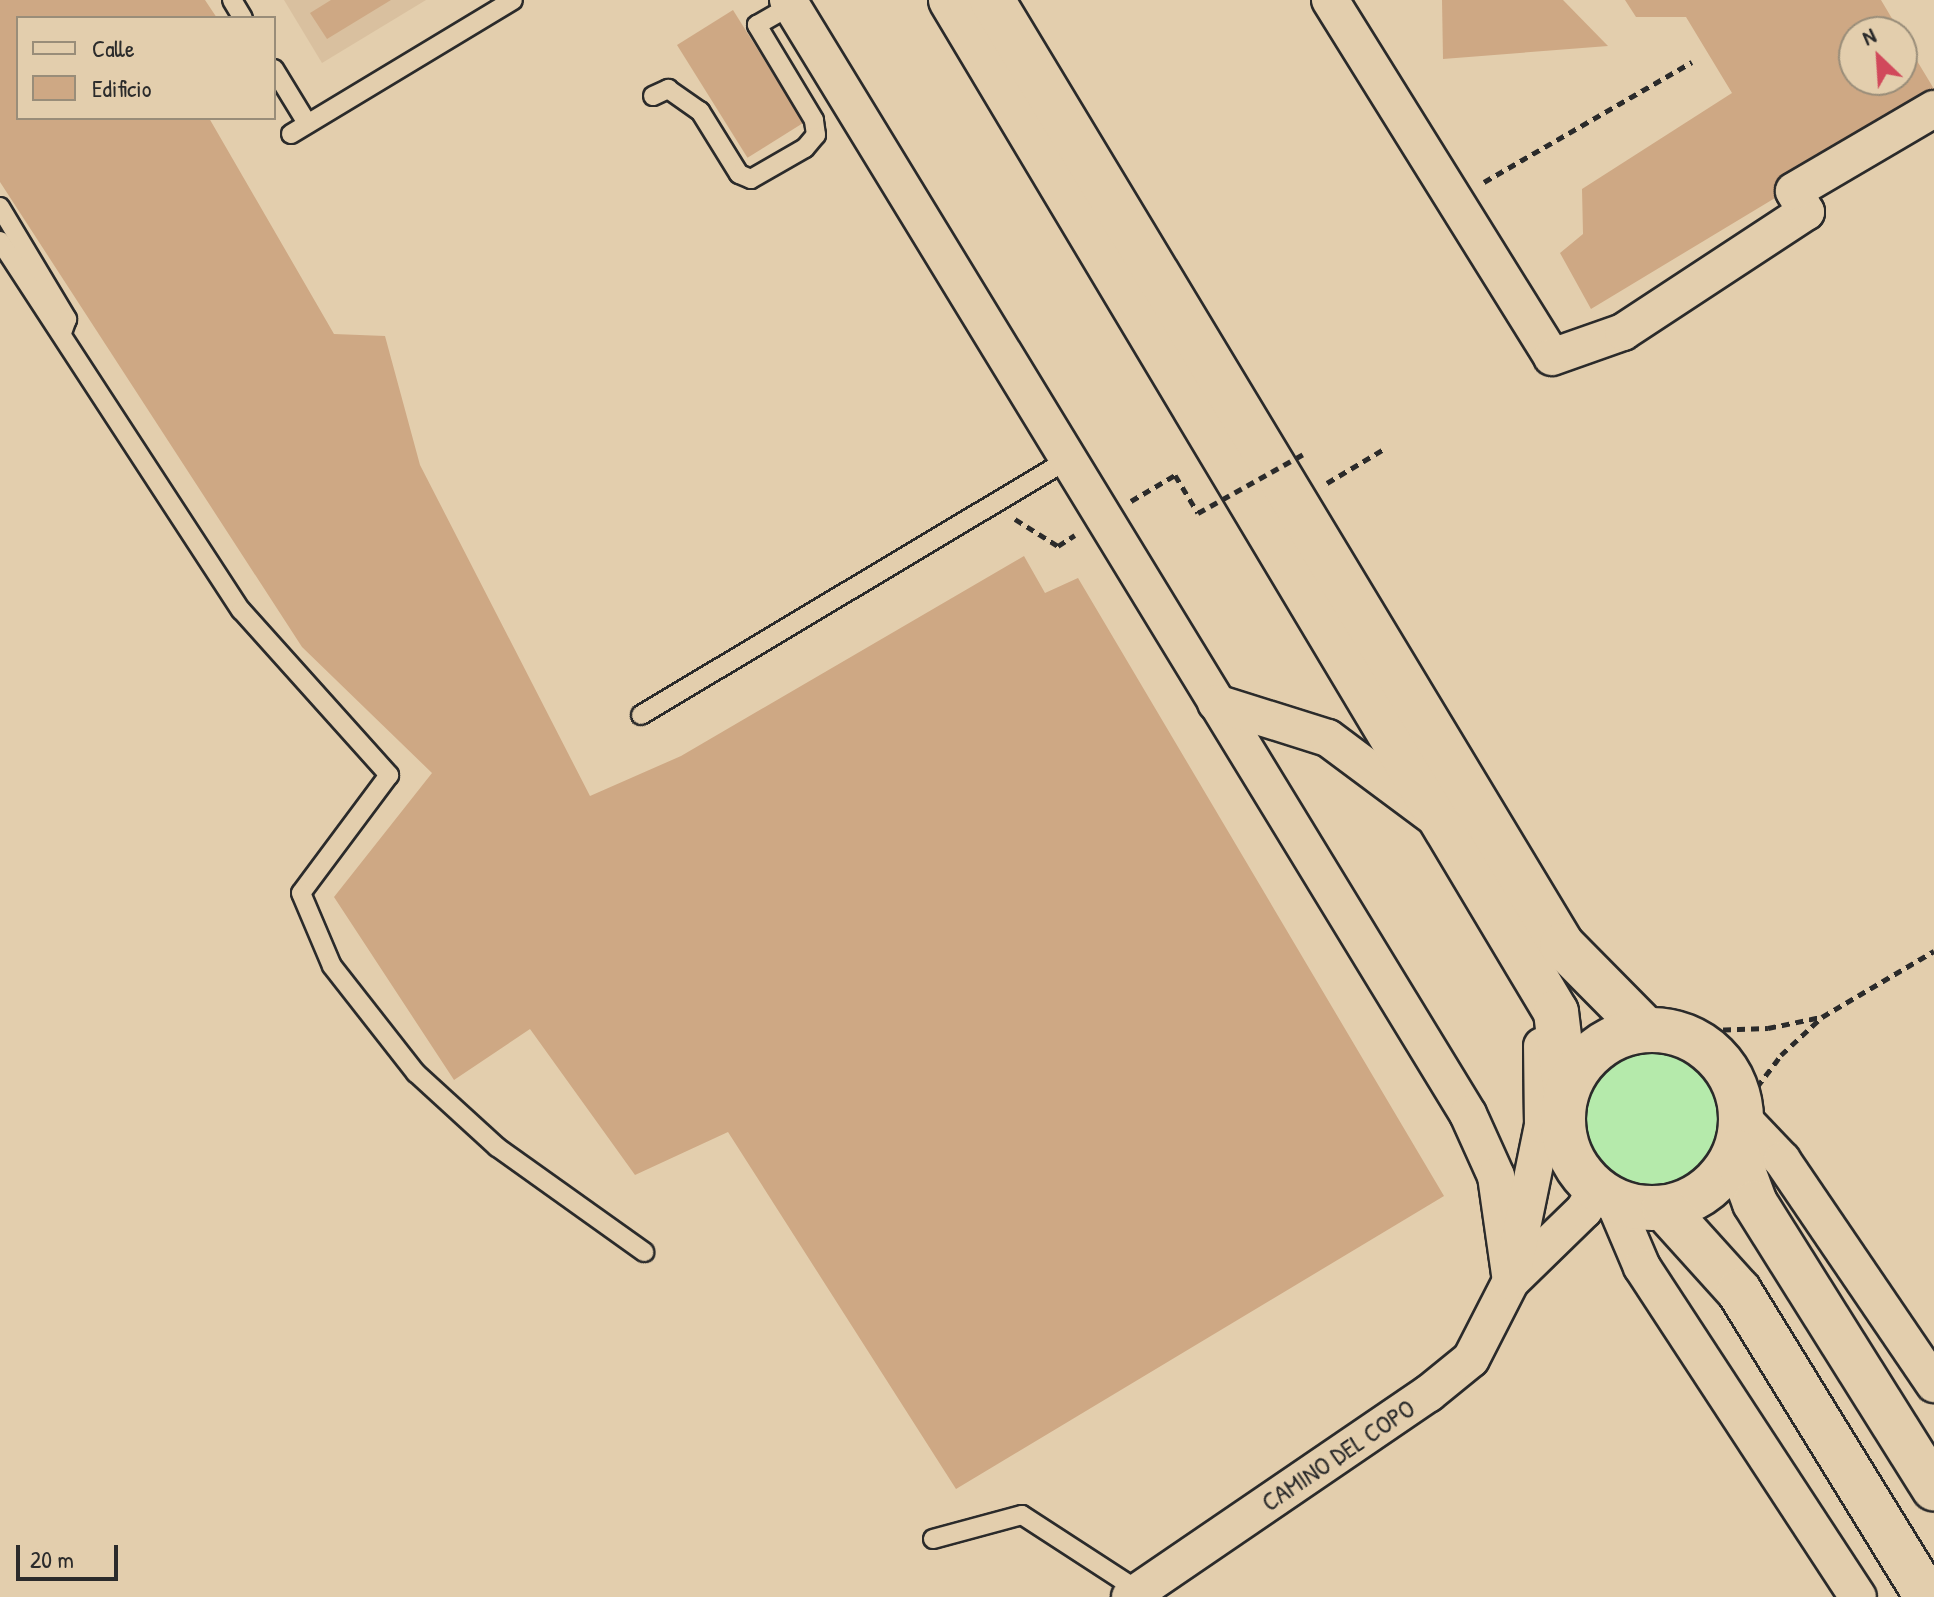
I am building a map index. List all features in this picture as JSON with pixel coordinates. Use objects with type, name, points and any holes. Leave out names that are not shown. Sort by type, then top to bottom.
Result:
[{"type":"main road","points":[[951,0],[1556,1012],[1566,1093],[1566,1146],[1604,1194],[1664,1208],[1739,1291],[1927,1597]]},
{"type":"main road","points":[[992,0],[1562,945],[1659,1030],[1699,1042],[1721,1061],[1740,1126],[1755,1203],[1934,1488]]},
{"type":"main road","points":[[1566,1093],[1596,1049],[1659,1030]]},
{"type":"main road","points":[[1664,1208],[1708,1189],[1740,1126]]},
{"type":"street","points":[[1330,0],[1452,201],[1552,357],[1636,324],[1806,212],[1794,191],[1920,115]]},
{"type":"street","points":[[790,3],[1468,1114],[1496,1176],[1511,1281]]},
{"type":"street","points":[[1216,703],[1328,738],[1442,823]]},
{"type":"street","points":[[1511,1281],[1543,1125],[1541,1024],[1525,961]]},
{"type":"street","points":[[1740,1126],[1782,1160],[1934,1384]]},
{"type":"street","points":[[1532,1175],[1566,1146]]},
{"type":"street","points":[[1511,1281],[1604,1194],[1642,1267],[1858,1597]]},
{"type":"street","name":"CAMINO DEL COPO","points":[[1134,1594],[1428,1394],[1471,1359],[1511,1281]]},
{"type":"lane","points":[[291,134],[494,5],[513,0]]},
{"type":"lane","points":[[653,96],[668,89],[700,111],[739,174],[751,179],[805,148],[816,135],[814,120],[757,25],[790,3]]},
{"type":"lane","points":[[276,72],[307,123]]},
{"type":"lane","points":[[0,207],[67,319],[62,333]]},
{"type":"lane","points":[[0,241],[241,610],[389,775],[301,893],[332,966],[416,1073],[497,1147],[644,1252]]},
{"type":"lane","points":[[641,715],[1067,460]]},
{"type":"lane","points":[[933,1539],[1022,1515],[1134,1594]]},
{"type":"path","points":[[1452,201],[1692,62]]},
{"type":"path","points":[[1328,484],[1384,449]]},
{"type":"path","points":[[1145,493],[1175,475],[1198,513],[1307,452]]},
{"type":"path","points":[[1740,1126],[1781,1055],[1822,1017],[1934,951]]},
{"type":"path","points":[[1659,1030],[1768,1028],[1822,1017]]},
{"type":"shaded area","points":[[284,0],[426,0],[322,63]]},
{"type":"green space","points":[[1652,1039],[1682,1044],[1707,1061],[1724,1086],[1729,1116],[1724,1146],[1707,1171],[1682,1188],[1652,1193],[1622,1188],[1597,1171],[1580,1146],[1575,1116],[1580,1086],[1597,1061],[1622,1044]]},
{"type":"building","points":[[0,0],[205,0],[216,16],[16,16],[16,120],[210,120],[334,334],[385,336],[420,465],[590,796],[681,756],[1024,556],[1045,593],[1078,578],[1444,1196],[956,1489],[728,1132],[635,1175],[530,1029],[454,1080],[334,897],[432,773],[302,647],[0,182]]},
{"type":"building","points":[[331,0],[391,0],[327,39],[310,13]]},
{"type":"building","points":[[1442,0],[1563,0],[1608,46],[1443,59]]},
{"type":"building","points":[[1625,0],[1881,0],[1890,16],[1838,16],[1838,96],[1918,96],[1918,62],[1934,89],[1934,102],[1591,309],[1560,253],[1583,234],[1582,189],[1732,93],[1686,17],[1636,17]]},
{"type":"building","points":[[733,10],[803,123],[748,158],[677,45]]}]
